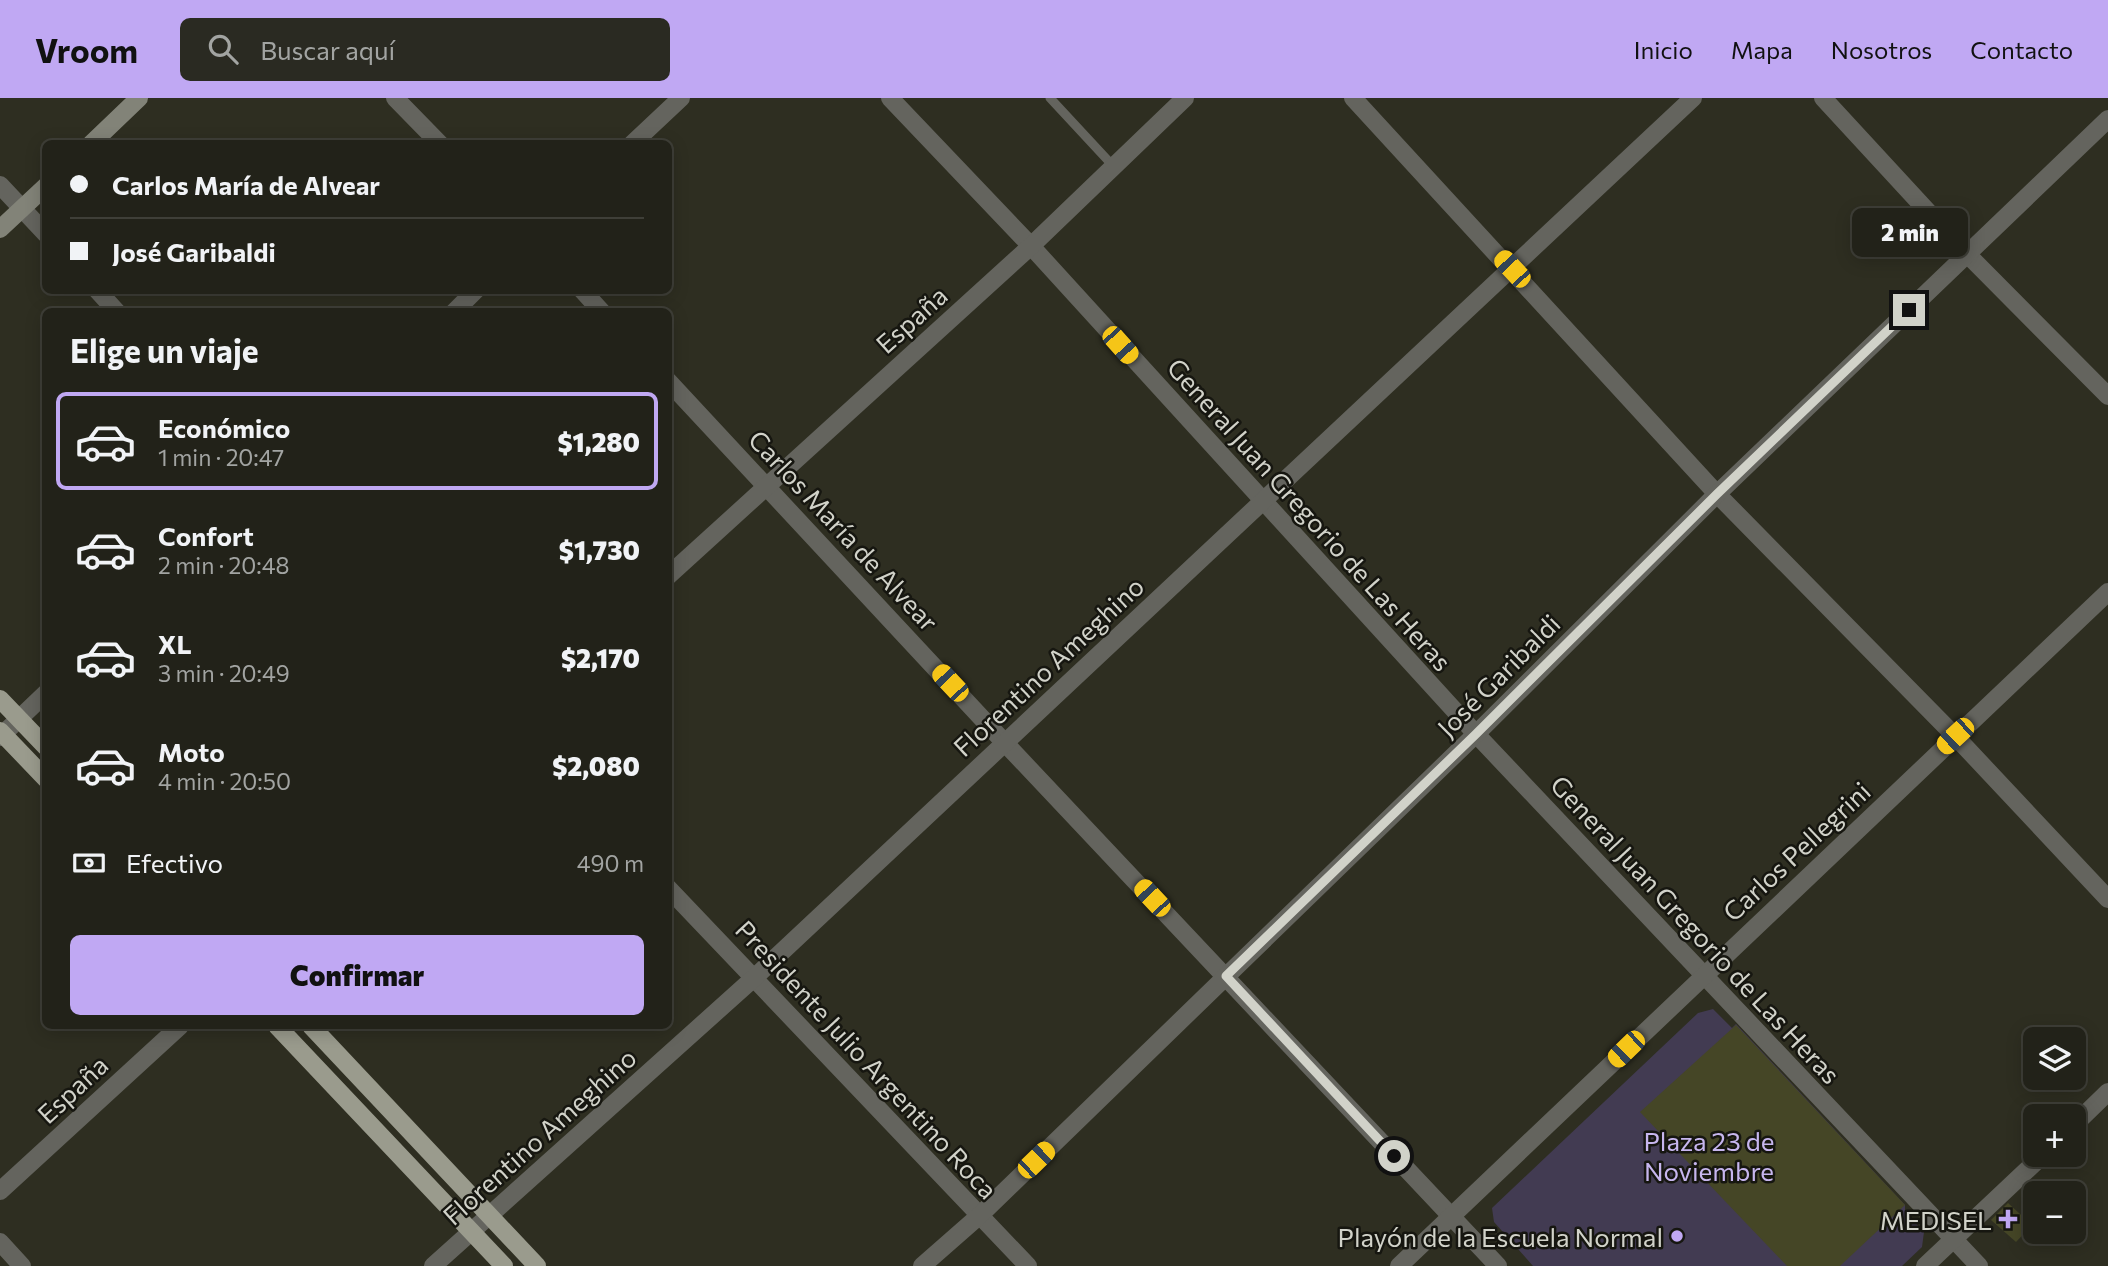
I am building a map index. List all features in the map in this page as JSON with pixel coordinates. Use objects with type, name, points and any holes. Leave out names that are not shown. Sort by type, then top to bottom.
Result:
[{"type":"main road","points":[[95,140],[139,98]]},
{"type":"main road","points":[[0,229],[42,190]]},
{"type":"main road","points":[[0,699],[42,743]]},
{"type":"main road","points":[[1,734],[42,775]]},
{"type":"main road","points":[[280,1029],[504,1266]]},
{"type":"main road","points":[[314,1029],[537,1266]]},
{"type":"street","points":[[395,98],[436,140]]},
{"type":"street","points":[[636,140],[681,98]]},
{"type":"street","name":"General Juan Gregorio de Las Heras","points":[[890,98],[1031,246],[1476,734],[1979,1266]]},
{"type":"street","name":"España","points":[[672,572],[1031,246],[1185,98]]},
{"type":"street","points":[[1353,98],[1717,494],[1955,736],[2108,900]]},
{"type":"street","name":"Florentino Ameghino","points":[[433,1266],[755,977],[1693,98]]},
{"type":"street","points":[[1823,98],[1967,254],[2108,396]]},
{"type":"street","name":"José Garibaldi","points":[[922,1266],[979,1216],[1476,734],[1717,494],[2108,119]]},
{"type":"street","points":[[0,186],[42,230]]},
{"type":"street","points":[[101,294],[113,308]]},
{"type":"street","points":[[458,308],[472,294]]},
{"type":"street","points":[[586,294],[598,308]]},
{"type":"street","name":"Carlos María de Alvear","points":[[672,385],[1498,1266]]},
{"type":"street","name":"Carlos Pellegrini","points":[[1399,1266],[2108,592]]},
{"type":"street","points":[[1,734],[42,697]]},
{"type":"street","name":"Presidente Julio Argentino Roca","points":[[672,892],[1028,1266]]},
{"type":"street","name":"España","points":[[0,1191],[177,1029]]},
{"type":"street","points":[[2086,1113],[2108,1092]]},
{"type":"street","points":[[1925,1266],[2030,1167]]},
{"type":"street","points":[[0,1242],[22,1266]]},
{"type":"lane","points":[[1050,98],[1115,168]]},
{"type":"green space","name":"Plaza 23 de Noviembre","points":[[1713,1009],[1732,1028],[1736,1024],[1905,1205],[1905,1212],[1924,1232],[1922,1247],[1902,1266],[1533,1266],[1494,1222],[1492,1208],[1698,1013]]},
{"type":"building","points":[[1736,1025],[1905,1205],[1840,1266],[1787,1266],[1640,1112]]},
{"type":"building","name":"MEDISEL","points":[[2008,1203],[2023,1217],[2023,1235],[2016,1242],[1991,1220]]},
{"type":"place","name":"MEDISEL","points":[[2008,1219]]},
{"type":"place","name":"Playón de la Escuela Normal","points":[[1677,1236]]},
{"type":"route","points":[[1394,1156],[1226,976],[1476,734],[1717,494],[1909,310]]}]
